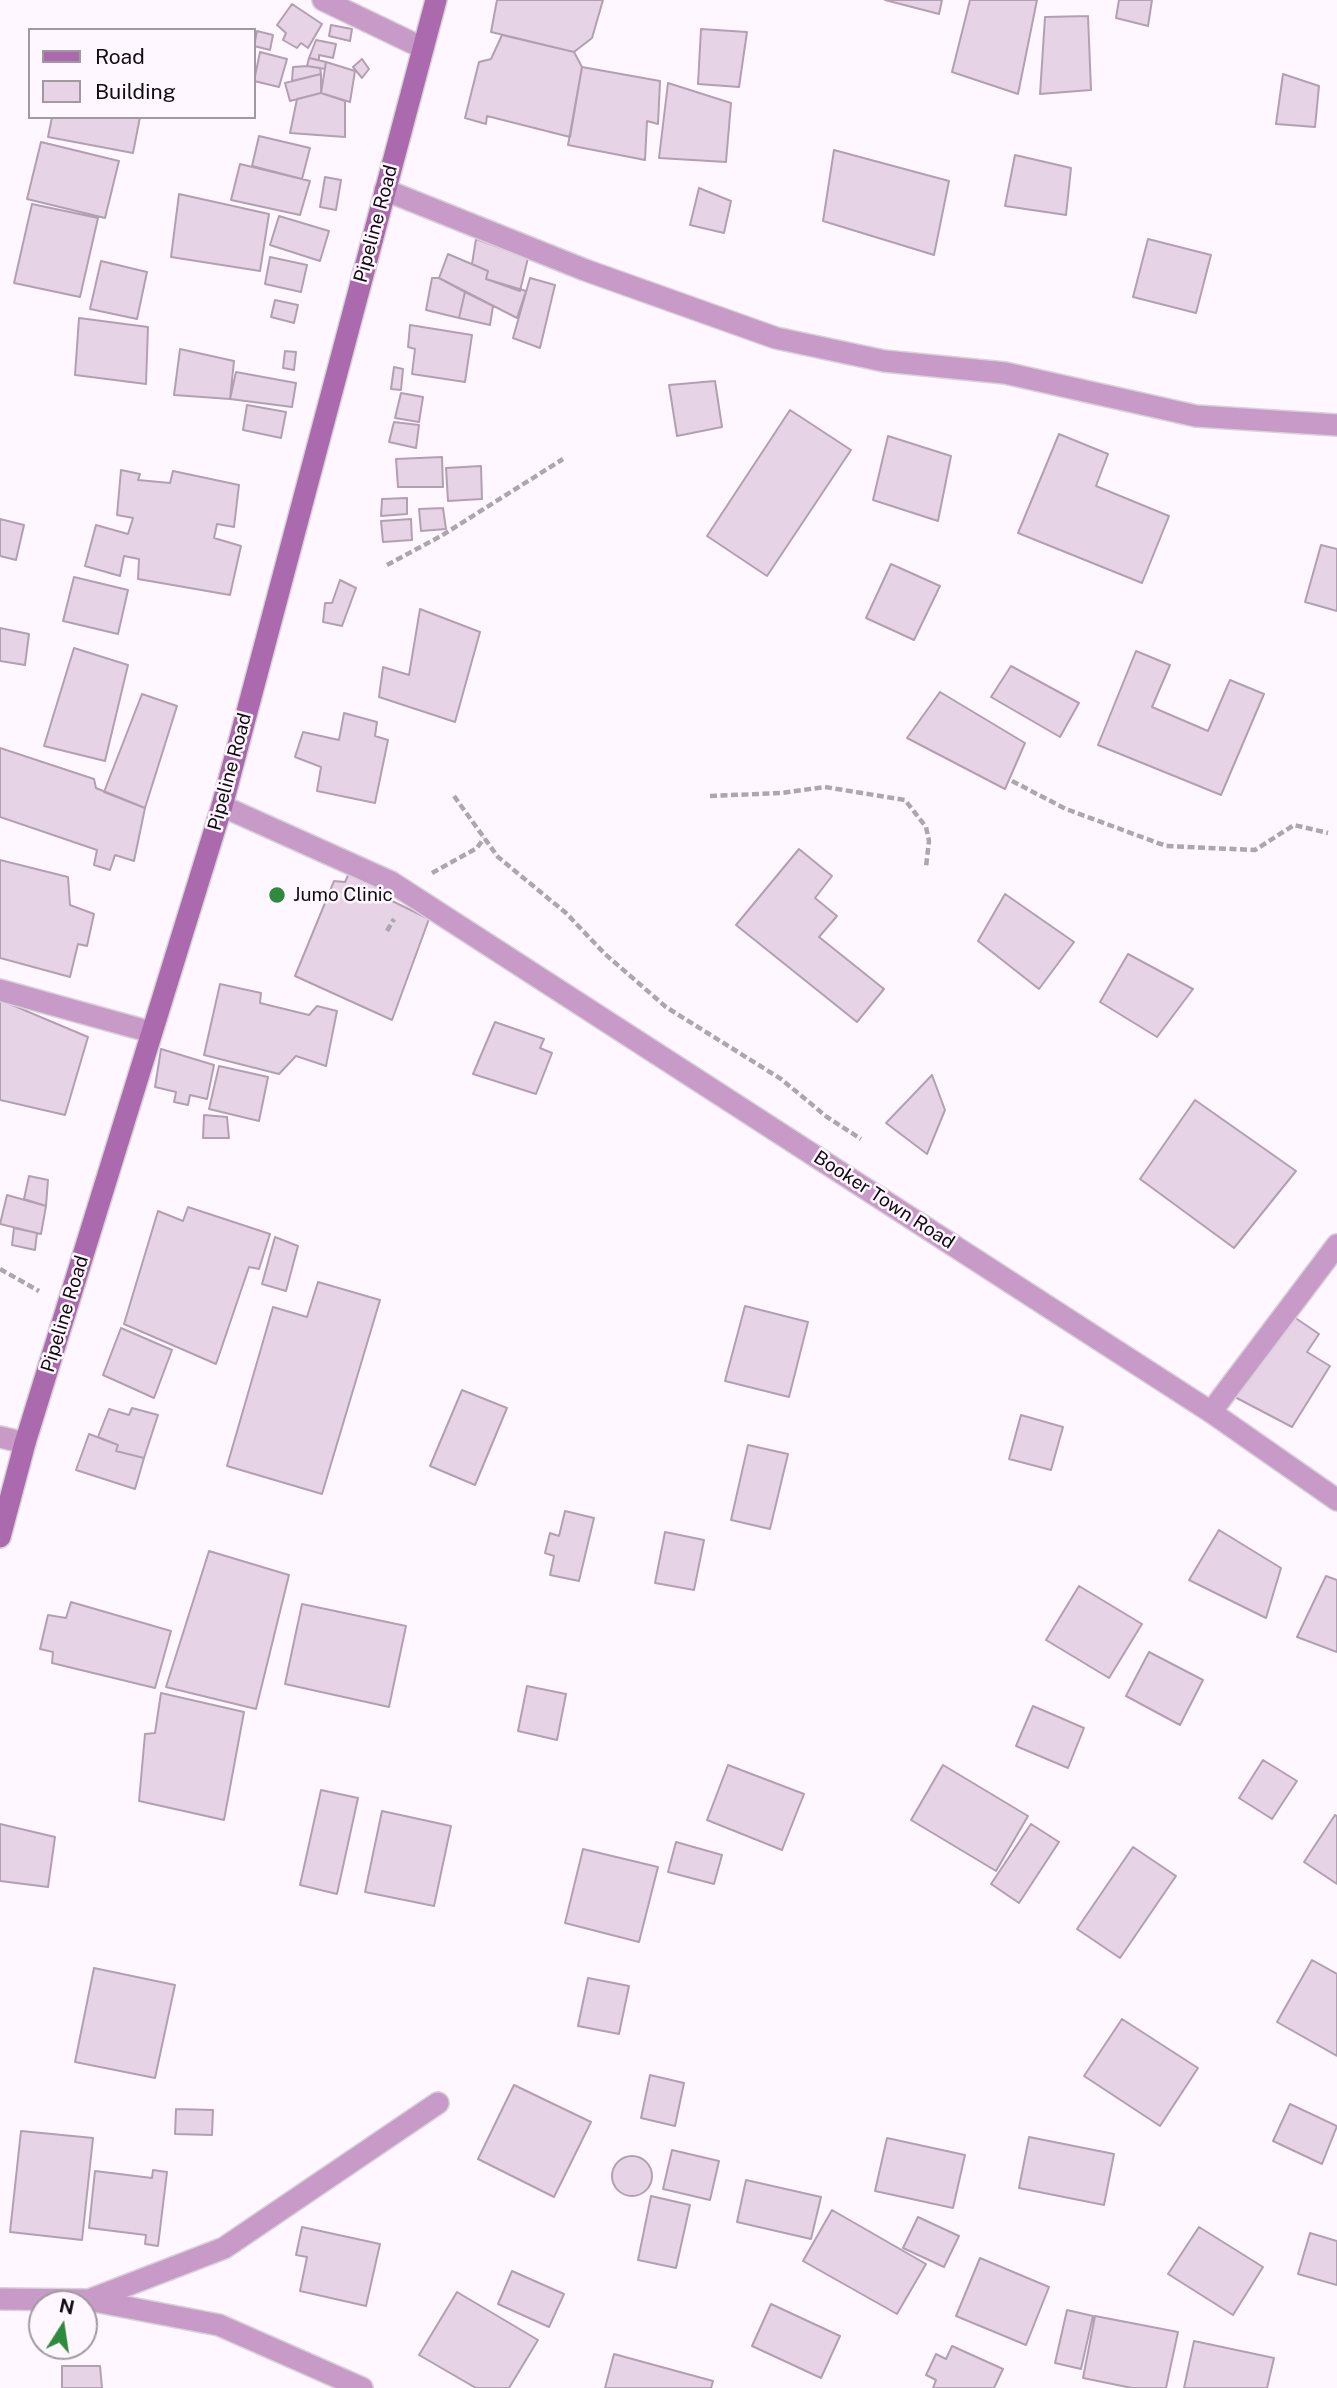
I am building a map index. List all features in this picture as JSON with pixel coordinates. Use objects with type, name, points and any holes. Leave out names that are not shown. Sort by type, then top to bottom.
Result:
[{"type":"street","points":[[323,0],[424,48]]},
{"type":"street","name":"Pipeline Road","points":[[0,1537],[25,1443],[222,806],[436,0]]},
{"type":"street","points":[[385,190],[585,270],[776,338],[884,361],[1005,373],[1196,416],[1337,425]]},
{"type":"street","name":"Booker Town Road","points":[[222,806],[391,882],[1211,1412],[1337,1500]]},
{"type":"street","points":[[0,990],[151,1032]]},
{"type":"street","points":[[1211,1412],[1337,1245]]},
{"type":"street","points":[[0,1437],[25,1443]]},
{"type":"street","points":[[98,2297],[224,2248],[438,2103]]},
{"type":"street","points":[[0,2299],[28,2299]]},
{"type":"street","points":[[98,2302],[219,2325],[362,2388]]},
{"type":"path","points":[[387,565],[452,530],[563,459]]},
{"type":"path","points":[[1012,781],[1066,809],[1166,846],[1255,850],[1294,825],[1328,832]]},
{"type":"path","points":[[709,796],[781,793],[825,787],[905,800],[926,827],[929,841],[926,867]]},
{"type":"path","points":[[454,796],[498,858],[566,913],[605,954],[666,1007],[781,1079],[827,1118],[861,1139]]},
{"type":"path","points":[[0,1269],[67,1307]]},
{"type":"building","points":[[497,0],[603,0],[592,38],[574,52],[491,32]]},
{"type":"building","points":[[885,0],[942,0],[939,14]]},
{"type":"building","points":[[970,0],[1037,0],[1018,94],[952,72]]},
{"type":"building","points":[[1119,0],[1152,0],[1148,26],[1116,18]]},
{"type":"building","points":[[292,4],[322,24],[308,48],[301,43],[297,48],[283,40],[286,33],[277,25]]},
{"type":"building","points":[[1088,16],[1091,90],[1040,94],[1045,17]]},
{"type":"building","points":[[331,25],[352,29],[350,41],[329,36]]},
{"type":"building","points":[[701,29],[747,32],[739,87],[698,84]]},
{"type":"building","points":[[257,31],[273,35],[270,50],[256,46]]},
{"type":"building","points":[[502,35],[574,52],[582,67],[570,137],[487,116],[486,124],[465,118],[479,62],[491,59]]},
{"type":"building","points":[[316,40],[336,44],[333,58],[319,55],[319,60],[309,58]]},
{"type":"building","points":[[260,52],[287,59],[279,87],[256,81]]},
{"type":"building","points":[[309,58],[326,62],[325,69],[307,66]]},
{"type":"building","points":[[362,59],[369,69],[362,78],[353,67]]},
{"type":"building","points":[[326,62],[355,71],[350,102],[321,93]]},
{"type":"building","points":[[293,67],[320,68],[321,74],[292,81]]},
{"type":"building","points":[[582,67],[660,81],[658,124],[647,121],[645,160],[568,145]]},
{"type":"building","points":[[321,74],[321,93],[290,101],[285,83]]},
{"type":"building","points":[[1283,74],[1319,86],[1315,127],[1276,124]]},
{"type":"building","points":[[668,83],[731,103],[726,162],[659,158]]},
{"type":"building","points":[[321,93],[345,101],[345,137],[290,133],[297,99]]},
{"type":"building","points":[[52,119],[140,119],[133,153],[48,137]]},
{"type":"building","points":[[259,136],[310,148],[302,179],[252,166]]},
{"type":"building","points":[[41,142],[119,161],[105,218],[27,199]]},
{"type":"building","points":[[834,150],[949,181],[934,255],[823,221]]},
{"type":"building","points":[[1015,155],[1071,168],[1066,215],[1005,206]]},
{"type":"building","points":[[240,164],[310,181],[300,215],[231,200]]},
{"type":"building","points":[[325,177],[341,180],[336,210],[320,207]]},
{"type":"building","points":[[699,188],[731,201],[724,233],[690,225]]},
{"type":"building","points":[[179,194],[269,214],[260,271],[171,257]]},
{"type":"building","points":[[32,204],[98,218],[80,297],[14,283]]},
{"type":"building","points":[[279,216],[329,231],[320,261],[270,245]]},
{"type":"building","points":[[476,239],[528,258],[520,291],[486,279],[488,271],[472,264]]},
{"type":"building","points":[[1148,239],[1211,255],[1196,313],[1133,297]]},
{"type":"building","points":[[448,254],[488,271],[486,279],[526,291],[517,318],[439,278]]},
{"type":"building","points":[[270,257],[307,265],[301,292],[265,284]]},
{"type":"building","points":[[101,261],[147,272],[137,319],[90,309]]},
{"type":"building","points":[[432,278],[439,278],[465,292],[459,318],[426,310]]},
{"type":"building","points":[[530,278],[555,285],[540,348],[513,338]]},
{"type":"building","points":[[465,292],[493,306],[490,325],[459,318]]},
{"type":"building","points":[[275,300],[298,305],[294,323],[271,317]]},
{"type":"building","points":[[79,318],[148,327],[146,384],[75,375]]},
{"type":"building","points":[[410,325],[472,335],[465,382],[412,374],[415,349],[408,347]]},
{"type":"building","points":[[180,349],[234,361],[230,399],[174,395]]},
{"type":"building","points":[[285,351],[296,352],[294,370],[283,368]]},
{"type":"building","points":[[394,367],[403,369],[401,390],[391,389]]},
{"type":"building","points":[[236,372],[296,383],[292,407],[230,399]]},
{"type":"building","points":[[715,381],[722,427],[677,436],[669,385]]},
{"type":"building","points":[[401,393],[423,397],[419,422],[395,418]]},
{"type":"building","points":[[247,405],[286,412],[281,438],[243,430]]},
{"type":"building","points":[[790,410],[851,450],[767,576],[707,536]]},
{"type":"building","points":[[394,422],[419,425],[416,448],[389,442]]},
{"type":"building","points":[[1059,434],[1108,454],[1096,486],[1169,516],[1142,583],[1018,533]]},
{"type":"building","points":[[888,436],[951,456],[938,521],[873,500]]},
{"type":"building","points":[[442,457],[443,487],[398,487],[396,459]]},
{"type":"building","points":[[481,466],[482,499],[448,501],[446,468]]},
{"type":"building","points":[[121,470],[140,474],[138,480],[170,483],[173,471],[239,485],[234,527],[217,524],[214,538],[241,546],[230,595],[138,579],[139,559],[124,556],[120,576],[85,566],[96,525],[128,534],[133,518],[117,515]]},
{"type":"building","points":[[407,498],[407,514],[381,516],[382,499]]},
{"type":"building","points":[[443,508],[446,529],[421,531],[419,509]]},
{"type":"building","points":[[0,519],[24,525],[16,560],[0,556]]},
{"type":"building","points":[[411,519],[412,540],[383,542],[381,521]]},
{"type":"building","points":[[1321,545],[1337,549],[1337,611],[1305,602]]},
{"type":"building","points":[[891,564],[940,586],[914,640],[866,618]]},
{"type":"building","points":[[74,577],[128,590],[118,634],[63,621]]},
{"type":"building","points":[[340,580],[356,588],[342,626],[323,622],[325,603],[332,603]]},
{"type":"building","points":[[420,609],[480,632],[455,722],[379,697],[383,667],[409,675]]},
{"type":"building","points":[[0,628],[29,634],[25,665],[0,661]]},
{"type":"building","points":[[74,648],[128,665],[105,761],[44,746]]},
{"type":"building","points":[[1136,651],[1170,665],[1152,707],[1208,731],[1230,680],[1264,694],[1221,795],[1098,745]]},
{"type":"building","points":[[1011,666],[1079,703],[1060,737],[991,697]]},
{"type":"building","points":[[940,692],[1025,743],[1005,789],[907,738]]},
{"type":"building","points":[[142,694],[177,706],[145,808],[104,792]]},
{"type":"building","points":[[344,713],[377,722],[375,736],[388,740],[375,803],[317,791],[321,767],[295,757],[303,732],[339,740]]},
{"type":"building","points":[[0,748],[94,779],[96,788],[145,808],[134,861],[115,855],[110,870],[94,865],[97,850],[0,817]]},
{"type":"building","points":[[799,849],[832,876],[815,898],[837,916],[819,937],[884,989],[857,1022],[736,925]]},
{"type":"building","points":[[0,860],[68,877],[70,905],[94,914],[87,946],[78,944],[70,977],[0,958]]},
{"type":"building","name":"Jumo Clinic","points":[[350,871],[387,884],[384,897],[429,919],[392,1020],[295,976],[334,881],[345,882]]},
{"type":"building","points":[[1005,894],[1074,942],[1039,989],[978,941]]},
{"type":"building","points":[[1128,954],[1193,989],[1157,1037],[1100,1002]]},
{"type":"building","points":[[220,984],[261,993],[260,1003],[309,1015],[317,1006],[337,1011],[326,1066],[296,1056],[279,1074],[204,1055]]},
{"type":"building","points":[[0,1000],[88,1037],[65,1115],[0,1100]]},
{"type":"building","points":[[495,1022],[544,1039],[540,1048],[552,1053],[536,1094],[473,1074]]},
{"type":"building","points":[[161,1049],[214,1065],[207,1099],[190,1095],[188,1105],[174,1102],[176,1092],[155,1087]]},
{"type":"building","points":[[219,1066],[268,1077],[259,1121],[209,1109]]},
{"type":"building","points":[[932,1075],[945,1110],[927,1154],[886,1123]]},
{"type":"building","points":[[1195,1100],[1296,1171],[1234,1248],[1140,1179]]},
{"type":"building","points":[[204,1115],[227,1117],[229,1138],[203,1138]]},
{"type":"building","points":[[29,1176],[48,1180],[46,1206],[24,1199]]},
{"type":"building","points":[[7,1195],[46,1206],[41,1234],[0,1224]]},
{"type":"building","points":[[188,1207],[270,1234],[259,1269],[249,1267],[216,1364],[124,1324],[158,1211],[183,1221]]},
{"type":"building","points":[[14,1228],[37,1233],[35,1250],[12,1245]]},
{"type":"building","points":[[275,1237],[298,1246],[286,1291],[262,1284]]},
{"type":"building","points":[[318,1282],[380,1300],[322,1494],[227,1466],[273,1307],[307,1317]]},
{"type":"building","points":[[745,1306],[808,1322],[789,1397],[725,1381]]},
{"type":"building","points":[[1294,1317],[1319,1334],[1307,1352],[1330,1366],[1292,1427],[1231,1395]]},
{"type":"building","points":[[121,1328],[172,1350],[154,1398],[103,1375]]},
{"type":"building","points":[[462,1390],[507,1408],[475,1485],[430,1466]]},
{"type":"building","points":[[132,1408],[158,1415],[144,1458],[116,1451],[118,1445],[98,1437],[109,1409],[129,1415]]},
{"type":"building","points":[[1021,1415],[1063,1427],[1051,1470],[1009,1459]]},
{"type":"building","points":[[89,1434],[118,1445],[116,1451],[144,1458],[135,1489],[76,1470]]},
{"type":"building","points":[[748,1445],[788,1454],[770,1529],[731,1520]]},
{"type":"building","points":[[565,1511],[594,1518],[579,1581],[550,1575],[554,1556],[545,1553],[550,1533],[559,1536]]},
{"type":"building","points":[[1219,1530],[1281,1568],[1266,1618],[1189,1580]]},
{"type":"building","points":[[665,1532],[704,1540],[694,1590],[655,1583]]},
{"type":"building","points":[[209,1551],[289,1575],[256,1709],[166,1687]]},
{"type":"building","points":[[1326,1576],[1337,1580],[1337,1652],[1297,1637]]},
{"type":"building","points":[[1079,1586],[1142,1624],[1109,1678],[1046,1640]]},
{"type":"building","points":[[71,1602],[171,1631],[155,1688],[52,1663],[53,1652],[40,1649],[48,1615],[66,1618]]},
{"type":"building","points":[[302,1604],[406,1626],[389,1707],[285,1684]]},
{"type":"building","points":[[1149,1652],[1203,1680],[1180,1725],[1126,1696]]},
{"type":"building","points":[[527,1686],[566,1694],[557,1740],[518,1731]]},
{"type":"building","points":[[161,1693],[244,1712],[224,1820],[139,1801],[145,1734],[155,1733]]},
{"type":"building","points":[[1033,1706],[1084,1728],[1068,1768],[1016,1746]]},
{"type":"building","points":[[1263,1760],[1297,1781],[1272,1819],[1239,1798]]},
{"type":"building","points":[[728,1765],[804,1794],[782,1850],[707,1820]]},
{"type":"building","points":[[943,1765],[1028,1816],[996,1871],[911,1820]]},
{"type":"building","points":[[321,1790],[358,1798],[337,1894],[300,1885]]},
{"type":"building","points":[[382,1811],[451,1826],[434,1906],[365,1892]]},
{"type":"building","points":[[1335,1815],[1337,1816],[1337,1884],[1304,1862]]},
{"type":"building","points":[[0,1824],[55,1837],[48,1887],[0,1881]]},
{"type":"building","points":[[1031,1824],[1059,1842],[1019,1903],[991,1884]]},
{"type":"building","points":[[676,1842],[722,1855],[714,1884],[668,1872]]},
{"type":"building","points":[[1133,1847],[1176,1876],[1120,1958],[1077,1929]]},
{"type":"building","points":[[583,1849],[658,1867],[639,1942],[565,1923]]},
{"type":"building","points":[[1312,1960],[1337,1974],[1337,2056],[1277,2022]]},
{"type":"building","points":[[94,1968],[175,1985],[155,2078],[75,2062]]},
{"type":"building","points":[[588,1978],[629,1986],[619,2034],[578,2026]]},
{"type":"building","points":[[1122,2019],[1198,2068],[1160,2126],[1084,2076]]},
{"type":"building","points":[[650,2075],[684,2083],[675,2126],[641,2118]]},
{"type":"building","points":[[514,2085],[591,2122],[554,2197],[478,2159]]},
{"type":"building","points":[[1290,2104],[1337,2126],[1322,2164],[1273,2141]]},
{"type":"building","points":[[176,2109],[213,2110],[212,2135],[175,2134]]},
{"type":"building","points":[[21,2131],[93,2138],[82,2240],[10,2232]]},
{"type":"building","points":[[1029,2137],[1114,2154],[1104,2205],[1019,2188]]},
{"type":"building","points":[[887,2138],[965,2155],[953,2208],[875,2191]]},
{"type":"building","points":[[672,2150],[719,2161],[710,2200],[663,2189]]},
{"type":"building","points":[[632,2156],[646,2162],[652,2176],[646,2190],[632,2196],[618,2190],[612,2176],[618,2162]]},
{"type":"building","points":[[153,2170],[167,2172],[158,2246],[145,2244],[146,2235],[89,2228],[95,2171],[152,2178]]},
{"type":"building","points":[[746,2180],[821,2197],[811,2239],[737,2222]]},
{"type":"building","points":[[651,2196],[690,2205],[676,2268],[638,2260]]},
{"type":"building","points":[[832,2210],[926,2264],[897,2314],[803,2261]]},
{"type":"building","points":[[918,2217],[959,2236],[944,2267],[903,2248]]},
{"type":"building","points":[[302,2227],[380,2244],[366,2306],[300,2291],[307,2257],[296,2255]]},
{"type":"building","points":[[1199,2227],[1263,2267],[1233,2315],[1168,2274]]},
{"type":"building","points":[[1310,2233],[1337,2241],[1337,2285],[1298,2274]]},
{"type":"building","points":[[980,2258],[1049,2287],[1026,2345],[956,2316]]},
{"type":"building","points":[[512,2271],[564,2294],[549,2327],[498,2304]]},
{"type":"building","points":[[457,2292],[538,2340],[509,2388],[476,2388],[419,2355]]},
{"type":"building","points":[[771,2304],[840,2336],[821,2378],[752,2346]]},
{"type":"building","points":[[1067,2310],[1093,2316],[1081,2369],[1055,2363]]},
{"type":"building","points":[[1095,2316],[1178,2332],[1166,2388],[1132,2388],[1083,2378]]},
{"type":"building","points":[[1194,2341],[1274,2358],[1267,2388],[1184,2388]]},
{"type":"building","points":[[952,2346],[1003,2369],[994,2388],[933,2388],[936,2380],[926,2375],[936,2354],[946,2359]]},
{"type":"building","points":[[614,2354],[713,2381],[711,2388],[605,2388]]},
{"type":"building","points":[[62,2366],[100,2366],[102,2388],[62,2388]]},
{"type":"place","name":"Jumo Clinic","points":[[277,895]]}]
